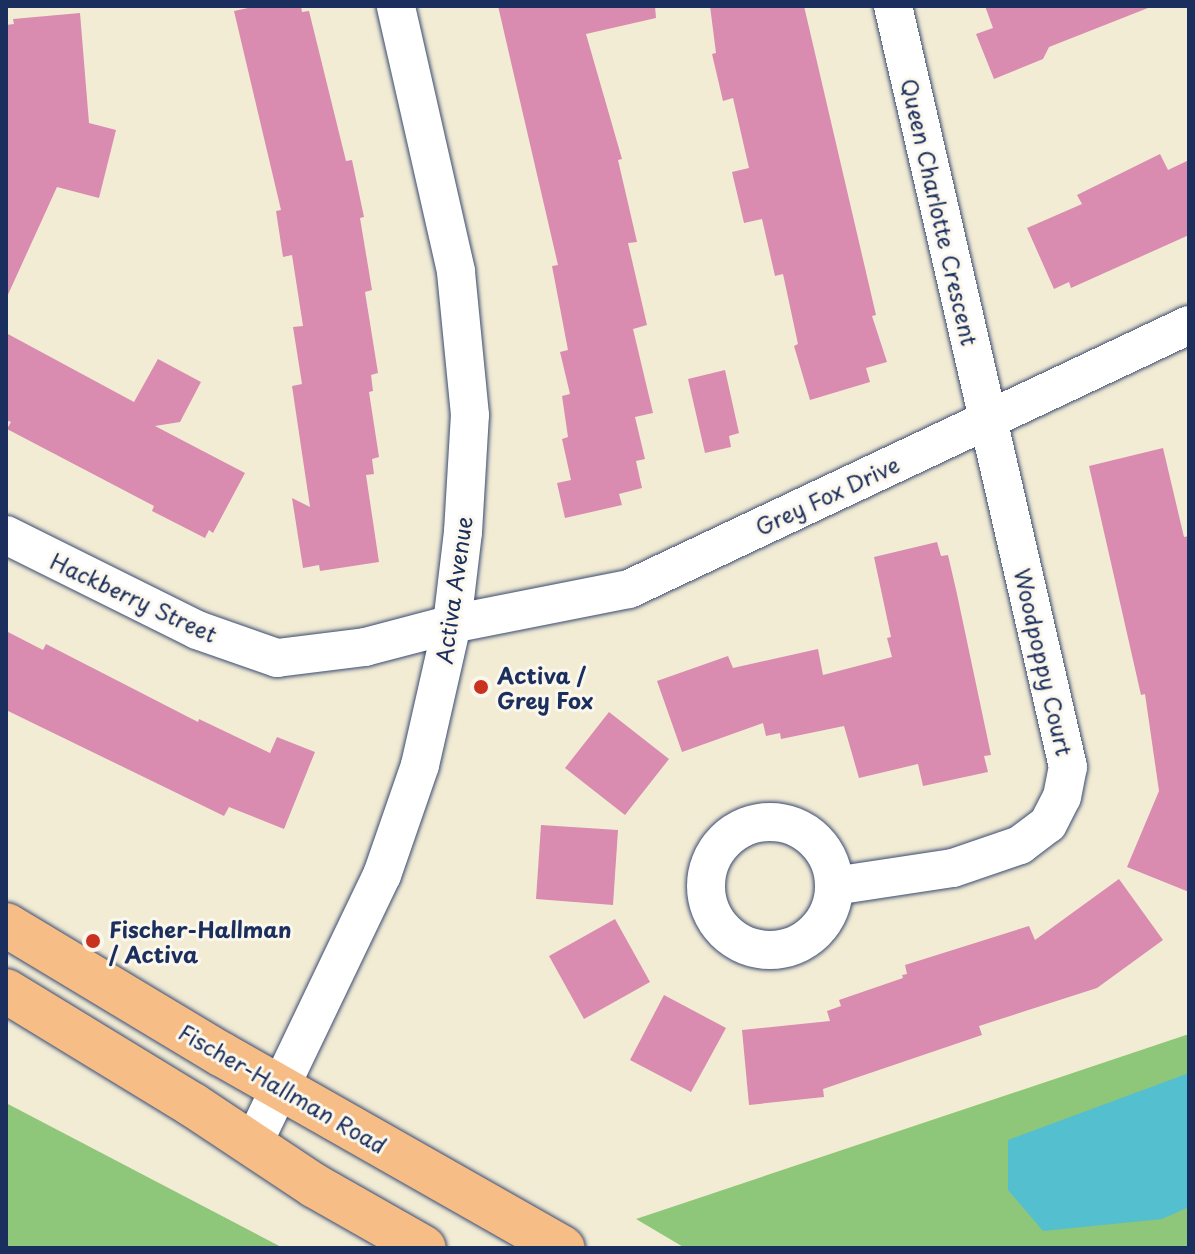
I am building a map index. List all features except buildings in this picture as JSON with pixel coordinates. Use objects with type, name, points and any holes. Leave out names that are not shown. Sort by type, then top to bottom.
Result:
[{"type":"main road","name":"Fischer-Hallman Road","points":[[6,925],[281,1088],[563,1248]]},
{"type":"main road","points":[[6,991],[253,1144],[315,1186],[424,1248]]},
{"type":"street","name":"Activa Avenue","points":[[253,1144],[382,875],[420,765],[452,624],[463,532],[470,415],[456,271],[396,6]]},
{"type":"street","name":"Queen Charlotte Crescent","points":[[893,6],[988,418]]},
{"type":"street","name":"Grey Fox Drive","points":[[452,624],[629,589],[1189,325]]},
{"type":"street","name":"Woodpoppy Court","points":[[834,886],[953,868],[1020,845],[1048,824],[1062,797],[1068,767],[988,418]]},
{"type":"street","name":"Hackberry Street","points":[[6,535],[197,630],[277,658],[365,647],[452,624]]},
{"type":"green space","points":[[1189,1034],[1189,1248],[685,1248],[636,1219]]},
{"type":"green space","points":[[6,1103],[283,1248],[6,1248]]},
{"type":"water","points":[[1189,1073],[1189,1207],[1162,1219],[1043,1231],[1008,1190],[1008,1140]]},
{"type":"place","name":"Activa / Grey Fox","points":[[481,687]]},
{"type":"place","name":"Fischer-Hallman / Activa","points":[[93,941]]}]
